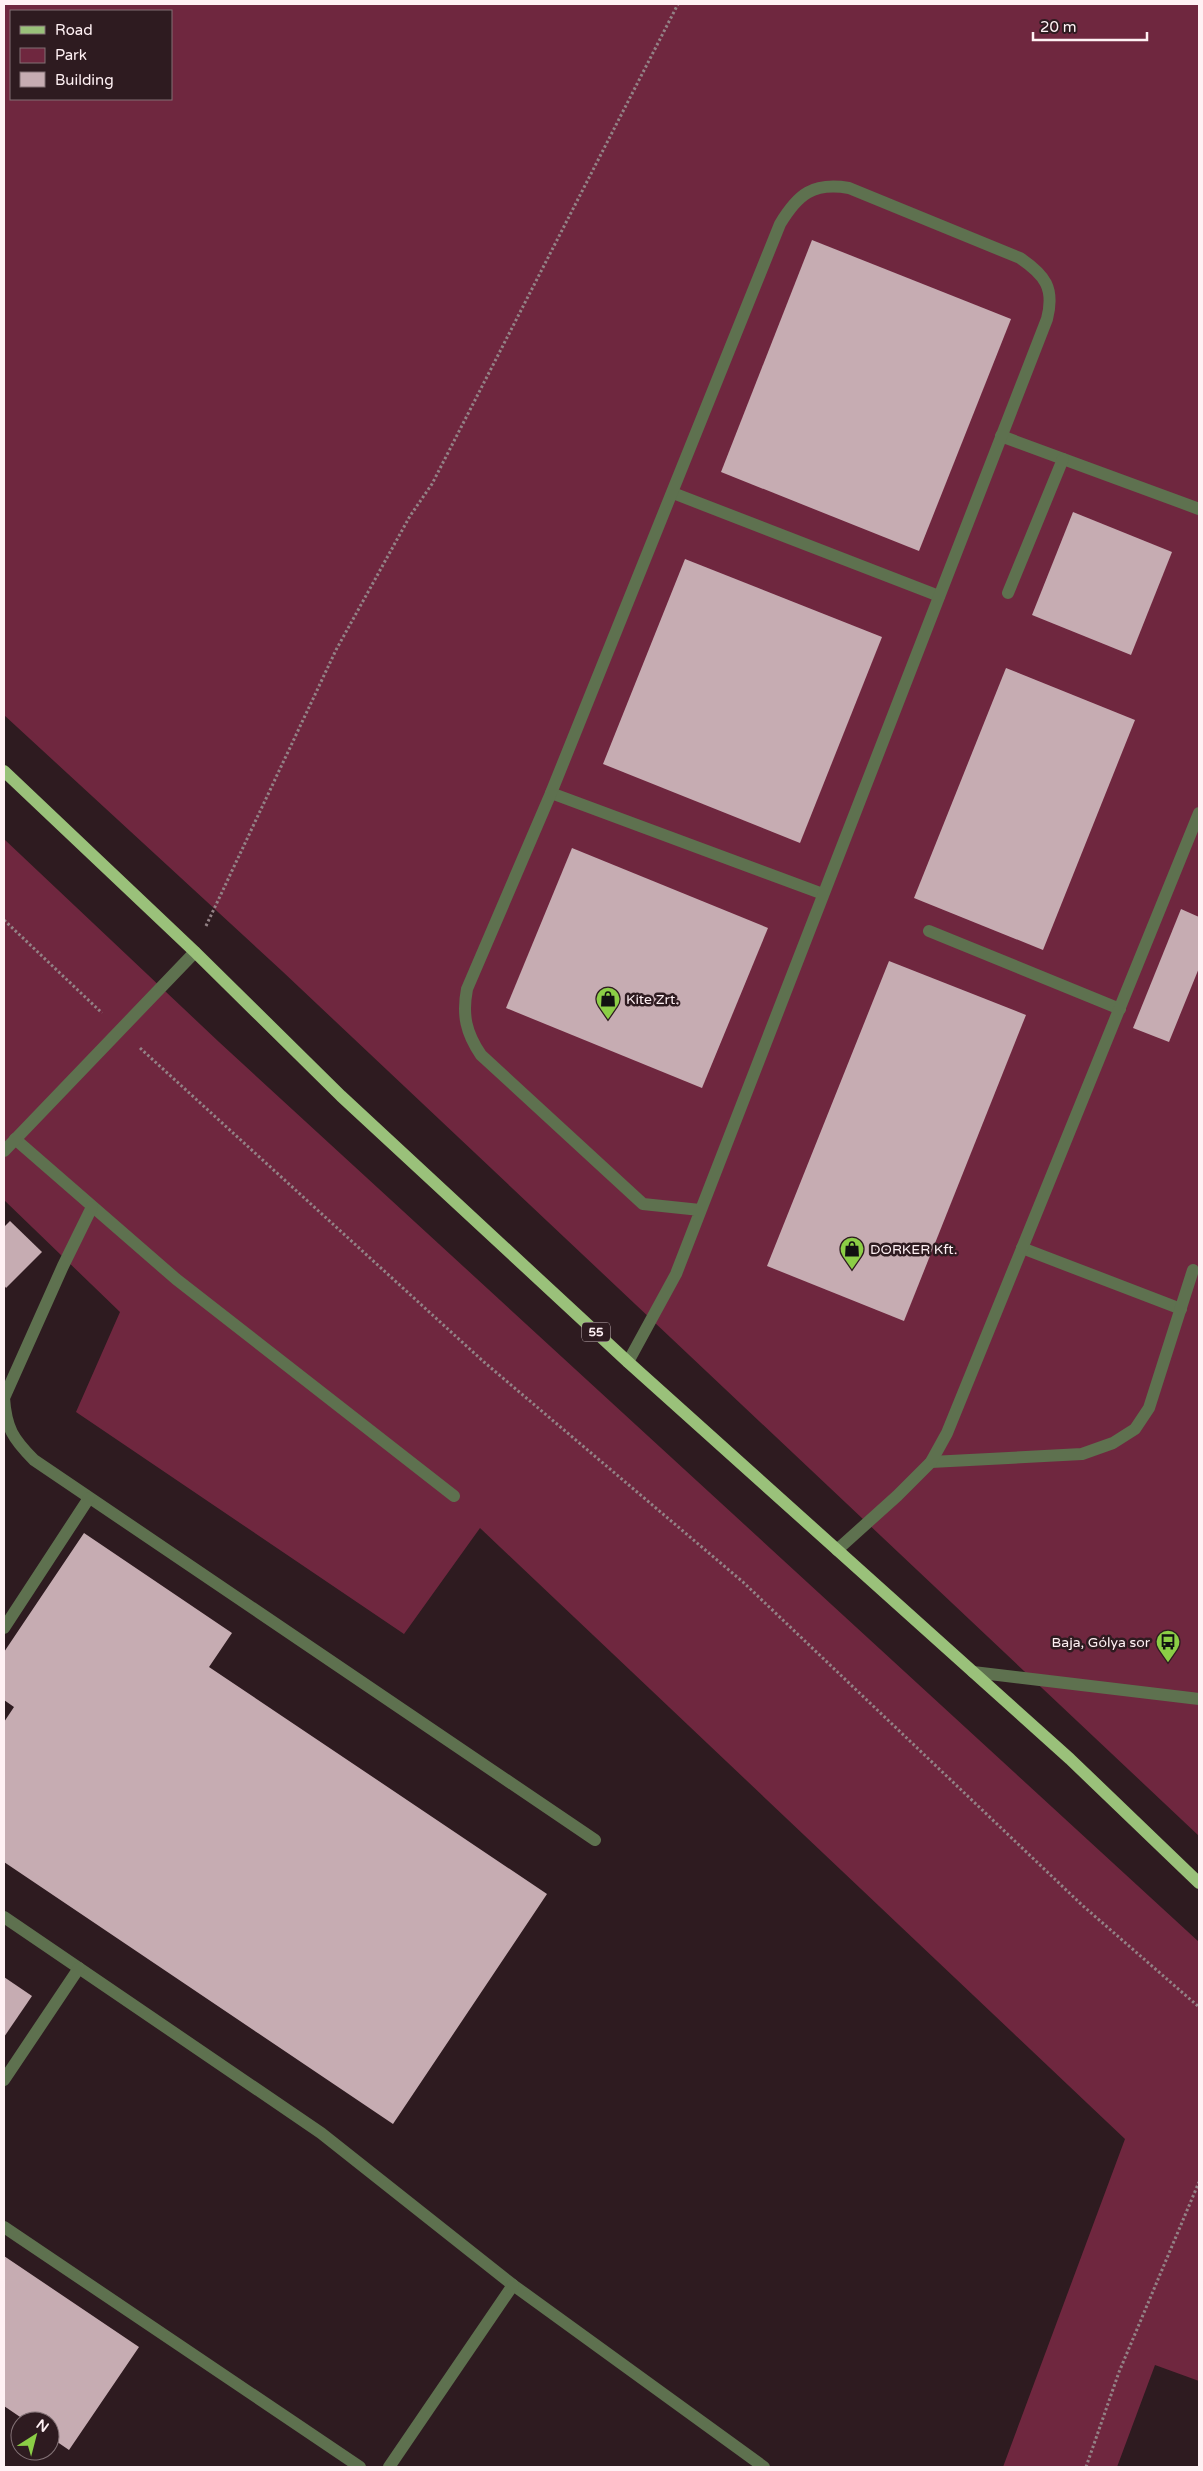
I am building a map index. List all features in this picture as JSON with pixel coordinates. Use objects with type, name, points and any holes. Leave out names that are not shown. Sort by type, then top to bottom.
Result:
[{"type":"main road","name":"55","points":[[4,771],[194,952],[341,1096],[628,1362],[1070,1759],[1199,1883]]},
{"type":"lane","points":[[628,1362],[676,1274],[1051,305],[1049,289],[1041,275],[1020,258],[849,188],[823,186],[799,197],[780,224],[552,793],[467,989],[464,1006],[465,1028],[481,1055],[642,1204],[700,1210]]},
{"type":"lane","points":[[1001,436],[1199,509]]},
{"type":"lane","points":[[1008,593],[1063,459]]},
{"type":"lane","points":[[673,493],[939,596]]},
{"type":"lane","points":[[552,793],[823,894]]},
{"type":"lane","points":[[837,1550],[897,1496],[931,1462],[947,1433],[1199,814]]},
{"type":"lane","points":[[929,931],[1120,1009]]},
{"type":"lane","points":[[4,1151],[194,952]]},
{"type":"lane","points":[[15,1139],[176,1279],[454,1496]]},
{"type":"lane","points":[[92,1207],[63,1266],[4,1398],[5,1419],[16,1442],[34,1460],[89,1498],[595,1840]]},
{"type":"lane","points":[[1022,1248],[1181,1309]]},
{"type":"lane","points":[[931,1462],[1082,1454],[1113,1442],[1135,1429],[1149,1408],[1192,1270]]},
{"type":"lane","points":[[4,1628],[89,1498]]},
{"type":"lane","points":[[972,1672],[1199,1699]]},
{"type":"lane","points":[[4,1917],[321,2133],[513,2285],[764,2467]]},
{"type":"lane","points":[[4,2080],[78,1968]]},
{"type":"lane","points":[[4,2227],[360,2467]]},
{"type":"lane","points":[[389,2467],[513,2285]]},
{"type":"path","points":[[194,952],[336,650],[410,516],[432,484],[678,4]]},
{"type":"path","points":[[4,920],[120,1030],[484,1362],[743,1582],[1082,1905],[1199,2007]]},
{"type":"path","points":[[1086,2467],[1118,2372],[1199,2182]]},
{"type":"green space","points":[[4,4],[1199,4],[1199,1836],[282,971],[4,715]]},
{"type":"green space","points":[[4,839],[219,1042],[1199,1942],[1199,2381],[1155,2365],[1117,2467],[1003,2467],[1125,2139],[480,1528],[404,1634],[76,1412],[120,1312],[4,1200]]},
{"type":"building","points":[[812,240],[1011,319],[919,551],[721,472]]},
{"type":"building","points":[[1073,512],[1172,552],[1131,655],[1032,615]]},
{"type":"building","points":[[685,559],[882,637],[800,843],[603,764]]},
{"type":"building","points":[[1006,668],[1135,720],[1043,950],[914,898]]},
{"type":"building","points":[[572,848],[768,928],[702,1088],[506,1008]]},
{"type":"building","points":[[1181,909],[1199,917],[1199,968],[1169,1042],[1133,1028]]},
{"type":"building","points":[[889,961],[1026,1015],[904,1321],[767,1266]]},
{"type":"building","points":[[10,1221],[42,1252],[6,1288],[4,1285],[4,1227]]},
{"type":"building","points":[[84,1533],[232,1633],[209,1667],[547,1894],[393,2124],[4,1862],[4,1722],[14,1707],[4,1700],[4,1652]]},
{"type":"building","points":[[4,1977],[32,1996],[4,2037]]},
{"type":"building","points":[[4,2256],[139,2347],[69,2450],[60,2444],[60,2411],[11,2411],[4,2406]]},
{"type":"place","name":"Kite Zrt.","points":[[608,1020]]},
{"type":"place","name":"DORKER Kft.","points":[[852,1270]]},
{"type":"place","name":"Baja, Gólya sor","points":[[1168,1663]]}]
